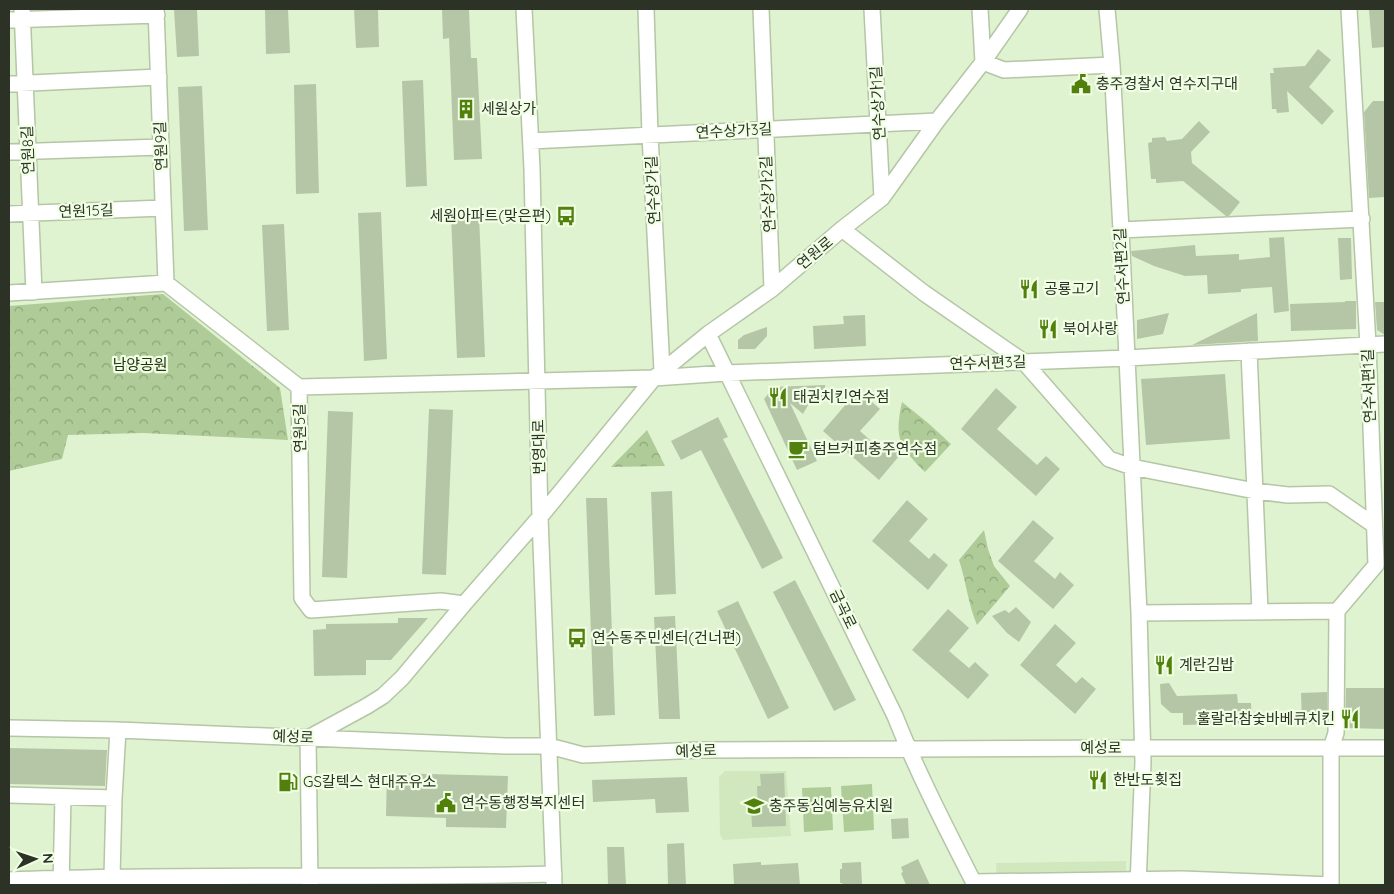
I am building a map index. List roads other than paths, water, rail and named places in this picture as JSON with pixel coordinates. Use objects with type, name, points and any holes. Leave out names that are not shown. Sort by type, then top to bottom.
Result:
[{"type":"street","name":"번영대로","points":[[524,9],[530,141],[540,517],[554,879]]},
{"type":"street","name":"연수상가길","points":[[646,9],[658,375]]},
{"type":"street","name":"연수상가2길","points":[[761,9],[772,289]]},
{"type":"street","name":"연수상가1길","points":[[872,9],[882,198]]},
{"type":"street","points":[[980,9],[983,62],[1004,70],[1112,65]]},
{"type":"street","name":"연원로","points":[[540,517],[658,375],[708,334],[772,289],[842,229],[882,198],[1020,9]]},
{"type":"street","name":"연수서편2길","points":[[1107,9],[1121,230],[1139,613],[1143,748],[1138,882]]},
{"type":"street","name":"연수서편1길","points":[[1337,610],[1380,565],[1374,525],[1362,219],[1349,9]]},
{"type":"street","points":[[18,16],[156,12]]},
{"type":"street","name":"연원9길","points":[[156,12],[166,283]]},
{"type":"street","name":"연원8길","points":[[18,16],[25,83],[34,292]]},
{"type":"street","points":[[9,84],[159,77]]},
{"type":"street","name":"연수상가3길","points":[[530,141],[937,121]]},
{"type":"street","points":[[9,152],[161,147]]},
{"type":"street","name":"연원15길","points":[[9,214],[164,208]]},
{"type":"street","points":[[1121,230],[1362,219]]},
{"type":"street","points":[[842,229],[924,293],[1024,362],[1109,459],[1132,467],[1255,491],[1288,495],[1329,494],[1374,525]]},
{"type":"street","points":[[9,292],[166,283]]},
{"type":"street","name":"연원5길","points":[[166,283],[299,387],[302,598],[311,610],[441,601],[464,604]]},
{"type":"street","name":"금곡로","points":[[708,334],[895,716],[908,749],[974,884]]},
{"type":"street","name":"연수서편3길","points":[[658,375],[1127,358],[1385,344]]},
{"type":"street","points":[[1249,351],[1260,611]]},
{"type":"street","points":[[299,387],[537,380],[576,381],[658,375]]},
{"type":"street","points":[[310,881],[308,737],[383,696],[402,678],[540,517]]},
{"type":"street","points":[[974,884],[1183,882],[1331,885],[1331,748],[1336,734],[1337,610],[1139,613]]},
{"type":"street","name":"예성로","points":[[9,728],[118,730],[505,746],[549,746],[583,755],[702,750],[1385,748]]},
{"type":"street","points":[[112,877],[118,730]]},
{"type":"street","points":[[9,794],[114,798]]},
{"type":"street","points":[[61,882],[63,797]]},
{"type":"street","points":[[9,880],[61,882],[112,877],[181,881],[554,879]]},
{"type":"place","name":"충주경찰서 연수지구대","points":[[1081,84]]},
{"type":"place","name":"세원상가","points":[[466,109]]},
{"type":"place","name":"세원아파트(맞은편)","points":[[566,216]]},
{"type":"place","name":"공룡고기","points":[[1029,289]]},
{"type":"place","name":"북어사랑","points":[[1048,329]]},
{"type":"place","name":"태권치킨연수점","points":[[778,397]]},
{"type":"place","name":"텀브커피충주연수점","points":[[798,449]]},
{"type":"place","name":"연수동주민센터(건너편)","points":[[577,638]]},
{"type":"place","name":"계란김밥","points":[[1164,665]]},
{"type":"place","name":"훌랄라참숯바베큐치킨","points":[[1350,719]]},
{"type":"place","name":"한반도횟집","points":[[1098,780]]},
{"type":"place","name":"GS칼텍스 현대주유소","points":[[288,782]]},
{"type":"place","name":"연수동행정복지센터","points":[[446,803]]},
{"type":"place","name":"충주동심예능유치원","points":[[754,806]]},
{"type":"park label","name":"남양공원","points":[[140,365]]}]
